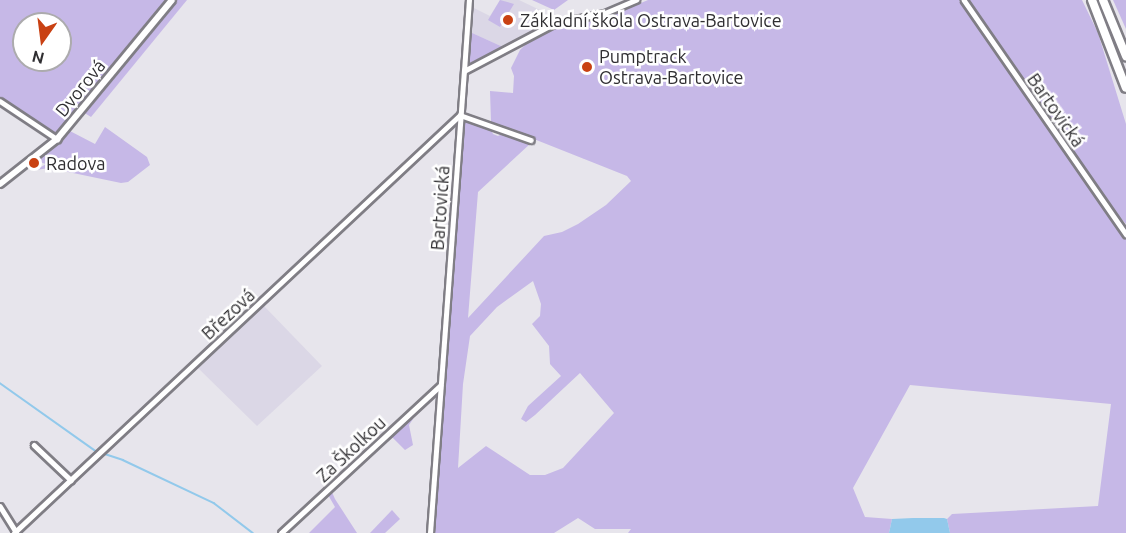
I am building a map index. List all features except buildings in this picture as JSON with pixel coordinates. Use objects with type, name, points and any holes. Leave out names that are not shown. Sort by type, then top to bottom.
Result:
[{"type":"highway","points":[[1092,0],[1126,88]]},
{"type":"highway","points":[[1103,0],[1126,56]]},
{"type":"street","name":"Dvorová","points":[[0,184],[57,139],[172,0]]},
{"type":"street","name":"Bartovická","points":[[430,533],[469,0]]},
{"type":"street","points":[[464,71],[555,23],[605,13],[636,0]]},
{"type":"street","name":"Bartovická","points":[[964,0],[1126,234]]},
{"type":"street","points":[[0,101],[57,139]]},
{"type":"street","points":[[460,115],[531,140]]},
{"type":"street","name":"Březová","points":[[15,532],[460,115]]},
{"type":"street","name":"Za Školkou","points":[[281,533],[440,385]]},
{"type":"street","points":[[33,445],[71,480]]},
{"type":"street","points":[[0,506],[15,532]]},
{"type":"shaded area","points":[[0,0],[168,0],[56,136],[0,99]]},
{"type":"shaded area","points":[[175,0],[187,0],[91,117],[83,112]]},
{"type":"shaded area","name":"Základní škola Ostrava-Bartovice","points":[[500,0],[519,0],[544,12],[546,24],[503,47],[470,32],[472,7],[490,16]]},
{"type":"shaded area","points":[[500,0],[514,4],[500,27],[488,20]]},
{"type":"shaded area","points":[[532,0],[568,0],[554,10]]},
{"type":"shaded area","points":[[648,0],[1082,0],[1098,33],[1126,124],[1126,224],[1116,213],[1026,82],[1021,87],[1126,234],[1126,533],[950,533],[947,519],[952,514],[1098,506],[1111,404],[910,385],[853,488],[865,517],[892,519],[889,533],[628,533],[631,529],[595,529],[578,518],[554,533],[434,533],[464,118],[490,127],[493,134],[498,136],[504,133],[531,143],[478,192],[468,318],[544,236],[562,232],[578,224],[606,205],[631,181],[627,176],[491,122],[490,91],[513,93],[514,76],[511,68],[520,50],[528,42],[559,27],[606,18]],"holes":[[[533,281],[541,304],[540,316],[532,324],[549,346],[550,364],[561,376],[528,406],[521,419],[526,422],[535,415],[580,373],[614,413],[563,468],[545,475],[530,475],[486,446],[458,468],[463,384],[470,336],[497,307]]]},
{"type":"shaded area","points":[[1113,0],[1126,0],[1126,29]]},
{"type":"shaded area","points":[[470,32],[503,47],[470,63],[468,60]]},
{"type":"shaded area","points":[[105,127],[147,157],[150,165],[128,182],[121,183],[49,168],[36,170],[46,164],[36,161],[68,130],[95,144]]},
{"type":"shaded area","points":[[264,306],[322,366],[257,426],[198,368]]},
{"type":"shaded area","points":[[411,415],[413,419],[409,425],[413,445],[405,450],[390,435]]},
{"type":"shaded area","points":[[331,490],[357,533],[309,533],[335,507],[327,493]]},
{"type":"shaded area","points":[[392,510],[400,519],[385,533],[370,533]]},
{"type":"water","points":[[892,519],[947,519],[950,533],[889,533]]},
{"type":"waterway","points":[[0,383],[97,452]]},
{"type":"waterway","points":[[102,453],[123,460],[214,503],[253,533]]},
{"type":"place","name":"Základní škola Ostrava-Bartovice","points":[[508,20]]},
{"type":"place","name":"Pumptrack Ostrava-Bartovice","points":[[587,67]]},
{"type":"place","name":"Radova","points":[[34,163]]}]
